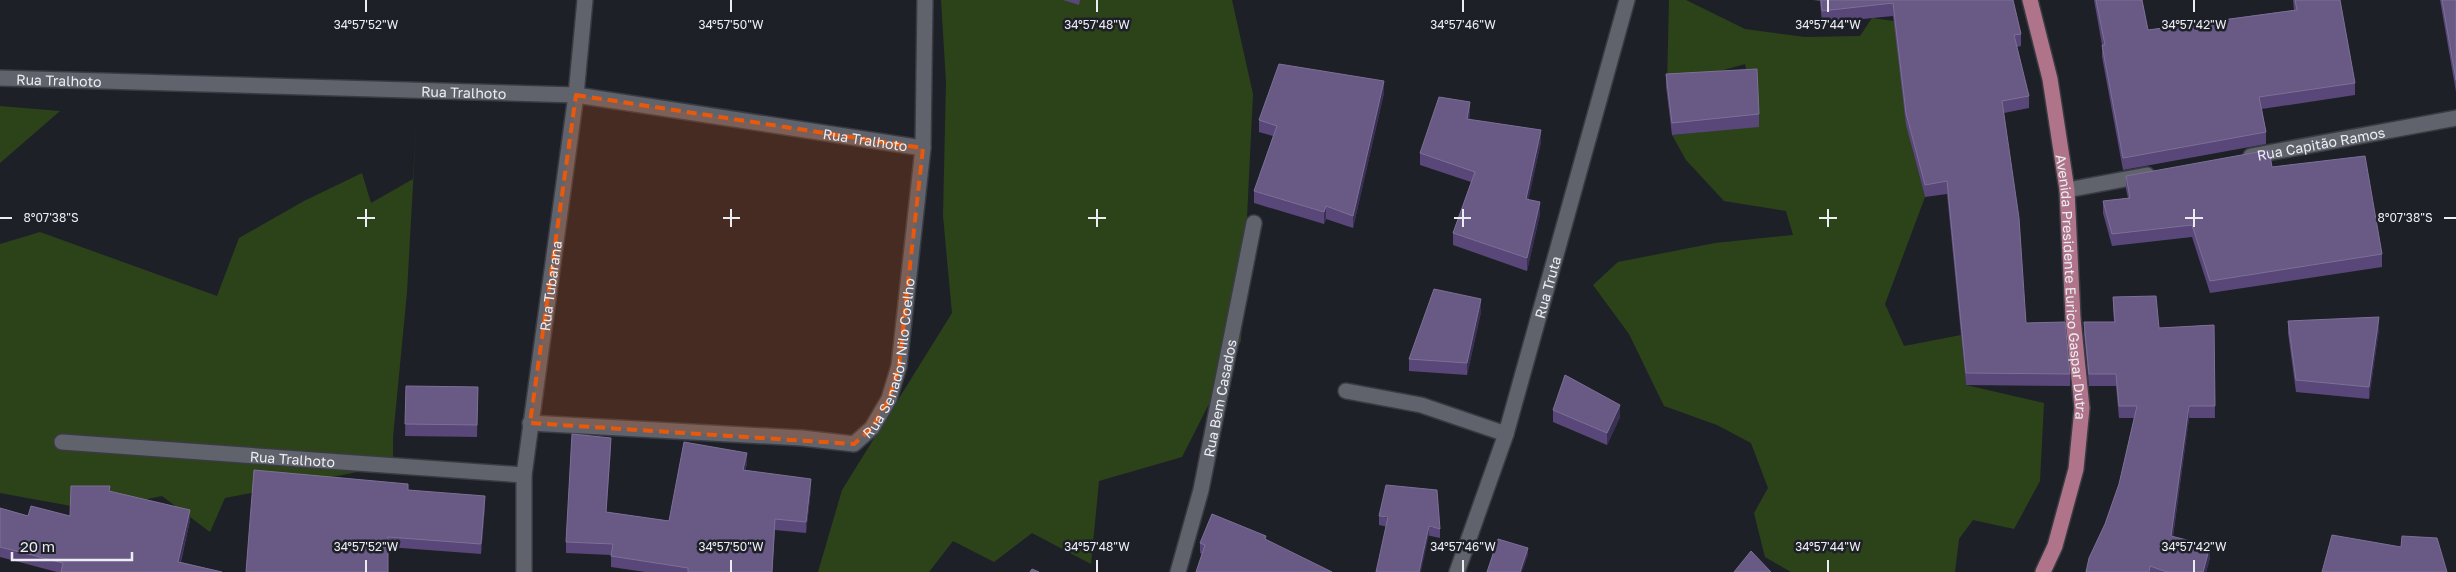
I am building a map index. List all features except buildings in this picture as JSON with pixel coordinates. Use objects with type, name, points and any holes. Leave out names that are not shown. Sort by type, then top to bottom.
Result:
[{"type":"main road","name":"Avenida Presidente Eurico Gaspar Dutra","points":[[2030,0],[2050,79],[2067,190],[2073,318],[2082,408],[2076,469],[2055,546],[2043,572]]},
{"type":"street","name":"Rua Tubarana","points":[[524,572],[524,475],[576,95],[585,0]]},
{"type":"street","name":"Rua Senador Nilo Coelho","points":[[530,423],[802,438],[854,444],[872,428],[889,399],[899,366],[923,148],[925,0]]},
{"type":"street","name":"Rua Truta","points":[[1458,572],[1506,434],[1626,0]]},
{"type":"street","name":"Rua Tralhoto","points":[[0,78],[576,95],[923,148]]},
{"type":"street","name":"Rua Capitão Ramos","points":[[2232,160],[2456,118]]},
{"type":"street","points":[[2067,190],[2164,172]]},
{"type":"street","name":"Rua Bem Casados","points":[[1178,572],[1201,490],[1254,223]]},
{"type":"street","points":[[1346,391],[1421,405],[1506,434]]},
{"type":"street","name":"Rua Tralhoto","points":[[62,442],[524,475]]},
{"type":"highlighted area","points":[[576,95],[923,148],[899,366],[889,399],[872,428],[854,444],[530,423]]},
{"type":"green space","points":[[941,0],[1232,0],[1253,94],[1241,341],[1182,457],[1099,481],[1091,564],[1032,533],[994,562],[953,541],[929,572],[818,572],[842,490],[952,313],[943,216],[946,82]]},
{"type":"green space","points":[[1669,0],[1686,0],[1745,29],[1805,37],[1860,36],[1872,18],[1894,21],[1912,148],[1925,197],[1885,304],[1904,346],[1961,335],[1966,385],[2044,403],[2040,481],[2014,529],[1973,520],[1959,539],[1955,572],[1791,572],[1765,557],[1754,513],[1768,488],[1751,443],[1717,425],[1664,406],[1629,334],[1593,285],[1618,262],[1715,243],[1793,235],[1786,211],[1724,201],[1686,160],[1672,135],[1759,126],[1745,64],[1667,86]]},
{"type":"green space","points":[[0,106],[60,111],[0,163]]},
{"type":"green space","points":[[417,113],[407,292],[393,437],[393,465],[225,498],[210,532],[162,496],[93,510],[0,493],[0,244],[40,232],[217,296],[239,238],[304,201],[362,173],[371,203],[413,179]]}]
